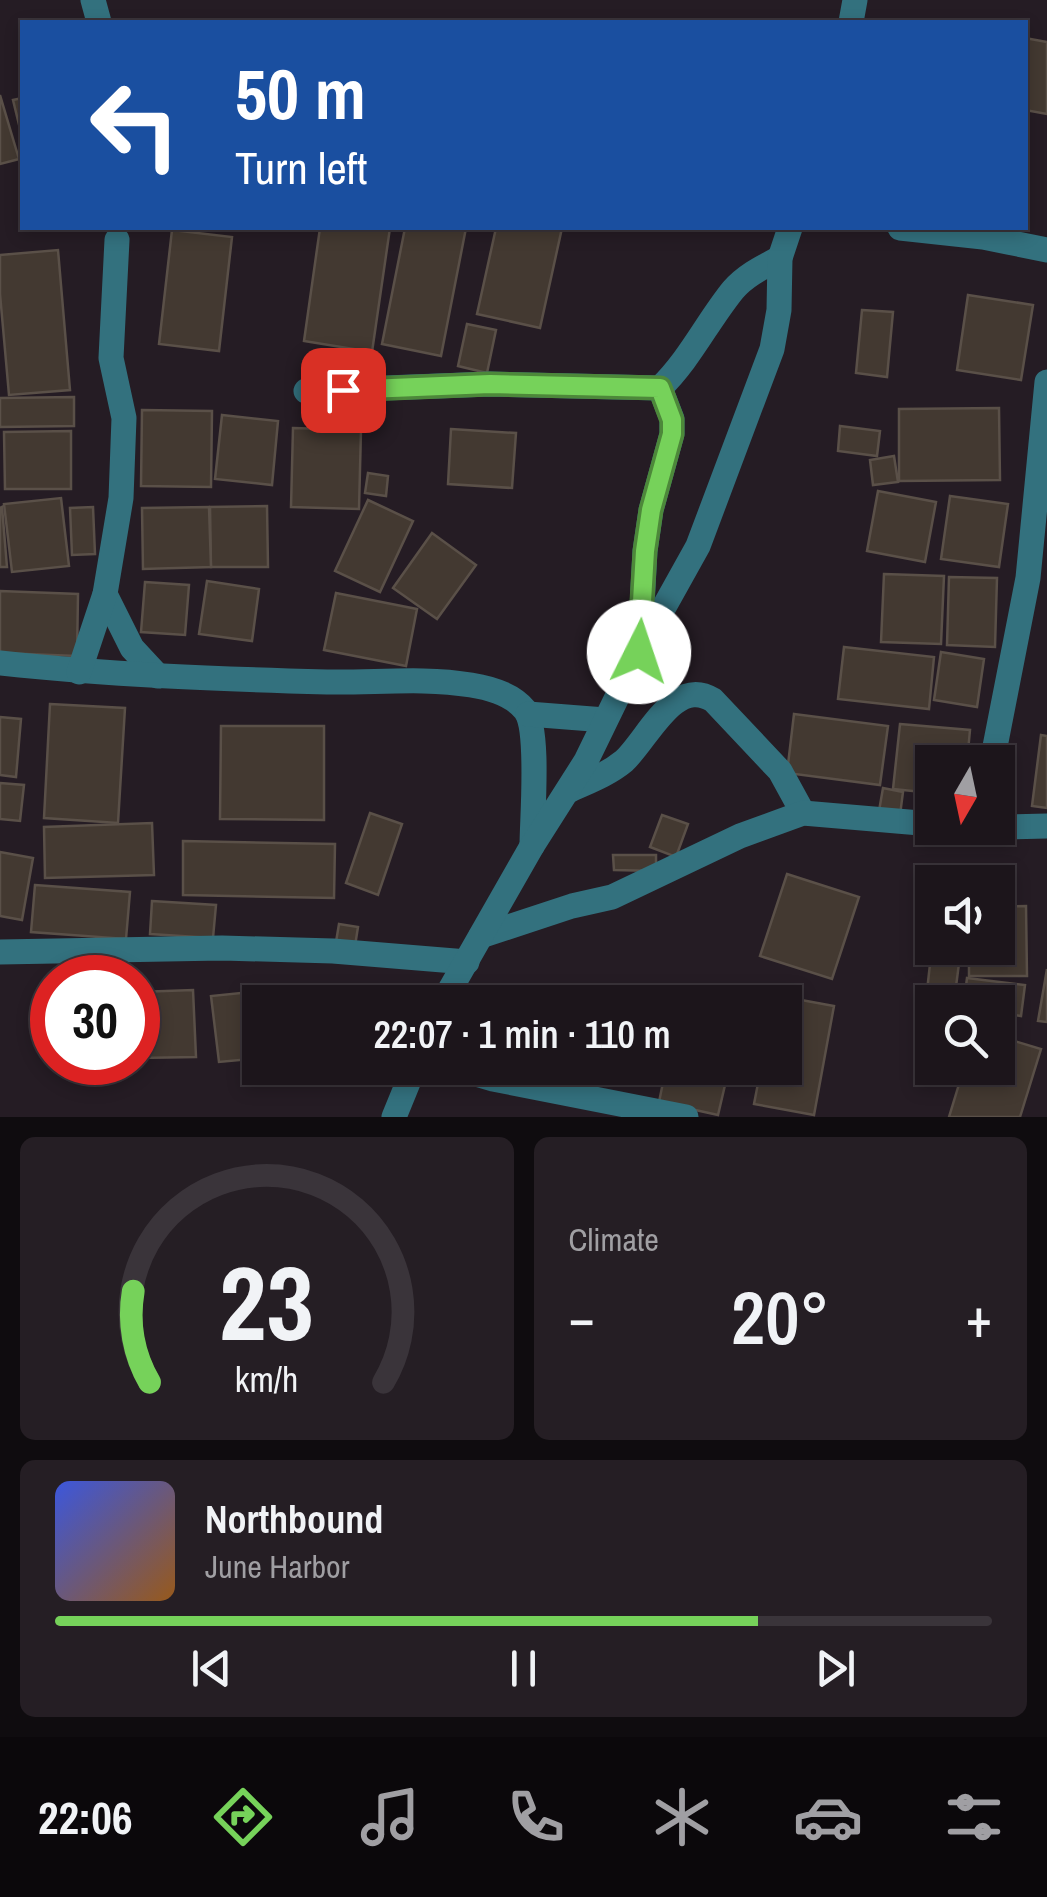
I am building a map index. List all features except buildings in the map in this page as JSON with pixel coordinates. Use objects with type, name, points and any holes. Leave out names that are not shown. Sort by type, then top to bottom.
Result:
[{"type":"street","points":[[453,985],[566,792],[698,546],[768,364],[779,310],[780,258],[789,230]]},
{"type":"street","points":[[918,230],[983,237],[1047,250]]},
{"type":"street","points":[[78,672],[105,594],[121,498],[124,418],[112,358],[117,240]]},
{"type":"street","points":[[306,391],[490,384],[660,388],[683,366],[734,290],[752,273],[780,258]]},
{"type":"street","points":[[995,745],[1028,578],[1047,382]]},
{"type":"street","points":[[639,652],[651,510],[672,434],[672,420],[660,388]]},
{"type":"street","points":[[105,594],[132,648],[158,676]]},
{"type":"street","points":[[0,663],[78,672],[469,684],[494,690],[517,702],[528,714],[534,749],[532,846]]},
{"type":"street","points":[[566,792],[607,773],[626,758],[670,706],[681,697],[698,693],[713,700],[780,771],[802,813]]},
{"type":"street","points":[[528,714],[605,720]]},
{"type":"street","points":[[481,936],[612,897],[740,836],[802,813],[915,823]]},
{"type":"street","points":[[1015,827],[1047,826]]},
{"type":"street","points":[[0,952],[222,948],[466,962]]},
{"type":"street","points":[[394,1117],[407,1085]]},
{"type":"street","points":[[523,1085],[686,1117]]},
{"type":"route","points":[[343,390],[490,384],[660,388],[669,406],[672,434],[651,510],[639,652]]}]
